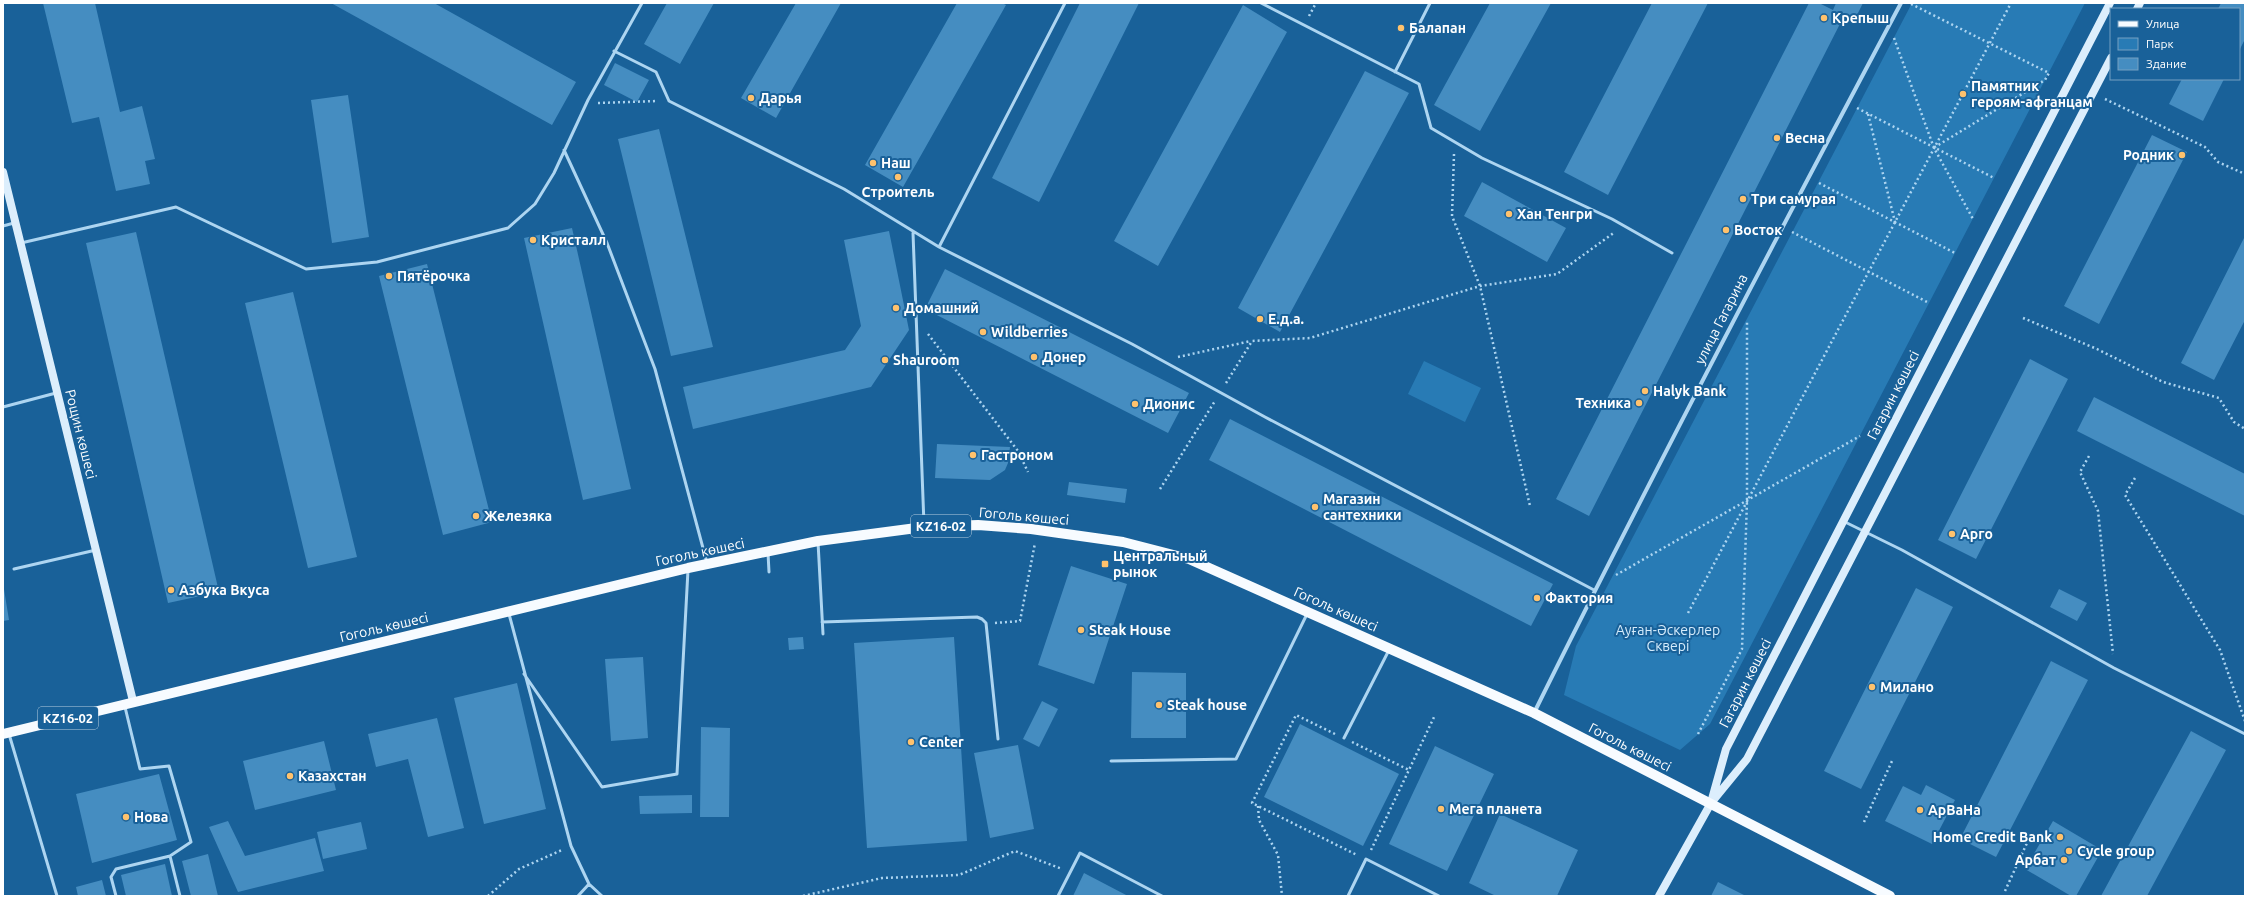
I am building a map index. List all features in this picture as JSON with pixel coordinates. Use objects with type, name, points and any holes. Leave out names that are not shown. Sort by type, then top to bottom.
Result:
[{"type":"main road","name":"Гоголь көшесі","points":[[6,733],[128,702],[688,568],[818,541],[924,527],[978,525],[1031,529],[1077,535],[1157,549],[1189,559],[1534,713],[1890,896]]},
{"type":"street","name":"улица Гагарина","points":[[1534,713],[1594,590],[1750,286],[1901,3]]},
{"type":"street","name":"Гагарин көшесі","points":[[1711,803],[1726,749],[2110,3]]},
{"type":"street","name":"Гагарин көшесі","points":[[1660,896],[1711,803],[1746,758],[2110,60]]},
{"type":"street","name":"Рощин көшесі","points":[[3,172],[96,550],[128,702]]},
{"type":"lane","points":[[21,243],[176,207],[306,269],[377,262],[508,228],[535,204],[554,173],[588,100],[642,3]]},
{"type":"lane","points":[[939,248],[1064,3]]},
{"type":"lane","points":[[1261,3],[1419,84],[1431,128],[1454,142],[1482,158],[1624,226],[1672,253]]},
{"type":"lane","points":[[1395,72],[1430,3]]},
{"type":"lane","points":[[614,51],[656,72],[670,101],[844,189],[939,248],[1161,360],[1220,393],[1594,590]]},
{"type":"lane","points":[[564,150],[607,243],[655,369],[708,564]]},
{"type":"lane","points":[[3,226],[16,223]]},
{"type":"lane","points":[[913,233],[924,527]]},
{"type":"lane","points":[[3,407],[58,393]]},
{"type":"lane","points":[[1843,521],[1902,550],[2114,668],[2245,734]]},
{"type":"lane","points":[[818,541],[823,634]]},
{"type":"lane","points":[[14,569],[96,550]]},
{"type":"lane","points":[[768,552],[770,572]]},
{"type":"lane","points":[[524,674],[602,787],[677,774],[688,568]]},
{"type":"lane","points":[[508,611],[571,846],[589,884],[602,896]]},
{"type":"lane","points":[[1111,761],[1236,760],[1308,612]]},
{"type":"lane","points":[[822,622],[977,617],[982,619],[986,623],[998,739]]},
{"type":"lane","points":[[1344,738],[1390,649]]},
{"type":"lane","points":[[116,896],[111,877],[116,870],[170,856],[191,842],[169,766],[140,769],[128,702]]},
{"type":"lane","points":[[6,733],[57,896]]},
{"type":"lane","points":[[1058,896],[1080,853],[1162,896]]},
{"type":"lane","points":[[170,856],[180,896]]},
{"type":"lane","points":[[1348,896],[1366,859],[1439,896]]},
{"type":"lane","points":[[578,896],[589,884]]},
{"type":"path","points":[[1688,613],[2011,3]]},
{"type":"path","points":[[1911,4],[2049,73],[2045,80],[1934,148]]},
{"type":"path","points":[[1894,37],[1934,148],[1973,219]]},
{"type":"path","points":[[2105,99],[2205,147],[2218,162],[2245,174]]},
{"type":"path","points":[[588,100],[601,104],[670,101]]},
{"type":"path","points":[[1857,108],[1994,178]]},
{"type":"path","points":[[1868,113],[1895,222]]},
{"type":"path","points":[[1454,142],[1452,216],[1480,286],[1530,506]]},
{"type":"path","points":[[1818,182],[1955,253]]},
{"type":"path","points":[[1161,360],[1252,341],[1310,338],[1480,286],[1557,274],[1624,226]]},
{"type":"path","points":[[1792,232],[1929,302]]},
{"type":"path","points":[[915,318],[1018,451],[1028,472]]},
{"type":"path","points":[[1698,734],[1742,648],[1748,501],[1747,318]]},
{"type":"path","points":[[2023,318],[2097,349],[2163,382],[2219,398],[2234,422],[2245,429]]},
{"type":"path","points":[[1160,489],[1252,341]]},
{"type":"path","points":[[1612,578],[1860,436]]},
{"type":"path","points":[[2089,456],[2080,472],[2098,511],[2114,668]]},
{"type":"path","points":[[2135,478],[2125,495],[2220,650],[2245,721]]},
{"type":"path","points":[[986,623],[1020,621],[1035,542]]},
{"type":"path","points":[[1409,770],[1296,715],[1252,803],[1366,859],[1409,770],[1435,715]]},
{"type":"path","points":[[1864,822],[1892,761]]},
{"type":"path","points":[[1258,806],[1258,820],[1278,855],[1282,896]]},
{"type":"path","points":[[2005,891],[2027,843]]},
{"type":"path","points":[[488,896],[519,869],[571,846]]},
{"type":"path","points":[[802,896],[882,878],[959,875],[1015,851],[1070,872]]},
{"type":"green space","name":"Ауған-Әскерлер Сквері","points":[[1912,3],[2085,3],[1710,724],[1680,750],[1564,695],[1576,646]]},
{"type":"green space","points":[[1424,361],[1481,388],[1465,422],[1408,394]]},
{"type":"building","points":[[43,3],[95,3],[120,112],[142,106],[155,159],[145,161],[150,184],[116,191],[99,117],[72,123]]},
{"type":"building","points":[[331,3],[434,3],[576,82],[552,125]]},
{"type":"building","points":[[667,3],[714,3],[680,64],[644,44]]},
{"type":"building","points":[[796,3],[841,3],[776,118],[741,98]]},
{"type":"building","points":[[957,3],[1002,3],[1006,5],[903,187],[865,165]]},
{"type":"building","points":[[1080,3],[1139,3],[1039,202],[992,178]]},
{"type":"building","points":[[1490,3],[1551,3],[1480,131],[1434,105]]},
{"type":"building","points":[[1652,3],[1708,3],[1608,195],[1564,172]]},
{"type":"building","points":[[1809,3],[1819,3],[1833,10],[1836,3],[1863,3],[1854,21],[1844,16],[1589,516],[1556,499]]},
{"type":"building","points":[[2221,3],[2245,3],[2245,39],[2240,49],[2240,8],[2218,8]]},
{"type":"building","points":[[1243,5],[1287,32],[1158,266],[1114,241]]},
{"type":"building","points":[[615,63],[649,80],[637,102],[604,85]]},
{"type":"building","points":[[1365,71],[1409,93],[1280,332],[1238,308]]},
{"type":"building","points":[[2181,80],[2224,80],[2203,121],[2169,104]]},
{"type":"building","points":[[348,95],[369,237],[332,243],[311,100]]},
{"type":"building","points":[[659,129],[713,347],[671,356],[618,139]]},
{"type":"building","points":[[2152,135],[2187,152],[2099,324],[2064,306]]},
{"type":"building","points":[[1482,182],[1566,228],[1547,262],[1464,216]]},
{"type":"building","points":[[572,228],[631,489],[583,500],[524,238]]},
{"type":"building","points":[[889,231],[909,330],[871,387],[693,429],[683,387],[845,350],[861,326],[844,240]]},
{"type":"building","points":[[136,232],[219,592],[168,603],[86,243]]},
{"type":"building","points":[[2245,236],[2245,320],[2214,380],[2181,363]]},
{"type":"building","points":[[427,264],[492,522],[443,535],[379,276]]},
{"type":"building","points":[[945,269],[1189,393],[1168,433],[925,309]]},
{"type":"building","points":[[293,292],[357,557],[308,568],[245,303]]},
{"type":"building","points":[[2030,359],[2068,379],[1976,559],[1938,540]]},
{"type":"building","points":[[2094,397],[2245,474],[2245,516],[2077,431]]},
{"type":"building","points":[[1230,419],[1553,584],[1531,626],[1209,460]]},
{"type":"building","name":"Гастроном","points":[[937,444],[1010,447],[1008,463],[1005,470],[990,480],[935,478]]},
{"type":"building","points":[[1069,482],[1127,489],[1125,503],[1067,495]]},
{"type":"building","name":"Steak House","points":[[1071,566],[1127,584],[1094,684],[1038,665]]},
{"type":"building","points":[[3,583],[9,620],[3,621]]},
{"type":"building","points":[[1916,588],[1953,607],[1861,789],[1824,771]]},
{"type":"building","points":[[2059,589],[2087,603],[2077,621],[2050,607]]},
{"type":"building","points":[[803,637],[804,649],[789,650],[788,638]]},
{"type":"building","name":"Center","points":[[954,637],[967,841],[867,848],[854,643]]},
{"type":"building","points":[[643,657],[648,738],[611,741],[605,659]]},
{"type":"building","points":[[2051,661],[2088,680],[1996,857],[1960,839]]},
{"type":"building","name":"Steak house","points":[[1132,672],[1186,673],[1186,738],[1131,738]]},
{"type":"building","points":[[517,683],[546,809],[484,824],[454,698]]},
{"type":"building","points":[[1042,701],[1058,709],[1039,747],[1023,739]]},
{"type":"building","points":[[437,718],[464,828],[428,837],[408,759],[376,767],[368,734]]},
{"type":"building","points":[[1300,724],[1399,774],[1363,846],[1264,797]]},
{"type":"building","points":[[701,727],[730,728],[729,817],[700,817]]},
{"type":"building","points":[[2191,731],[2226,750],[2147,896],[2101,896]]},
{"type":"building","name":"Казахстан","points":[[324,741],[336,790],[255,810],[243,761]]},
{"type":"building","points":[[1018,745],[1034,829],[990,838],[974,753]]},
{"type":"building","name":"Мега планета","points":[[1435,746],[1494,774],[1447,871],[1389,844]]},
{"type":"building","name":"Нова","points":[[159,774],[177,840],[92,863],[76,794]]},
{"type":"building","name":"АрВаНа","points":[[1926,785],[1955,800],[1932,844],[1885,821],[1903,786],[1921,795]]},
{"type":"building","points":[[692,795],[692,813],[640,814],[639,796]]},
{"type":"building","points":[[1500,814],[1578,850],[1557,896],[1496,896],[1469,883]]},
{"type":"building","points":[[228,821],[245,856],[315,838],[324,871],[238,892],[209,827]]},
{"type":"building","name":"Арбат","points":[[2053,821],[2102,850],[2076,896],[2071,896],[2025,869]]},
{"type":"building","points":[[361,822],[367,849],[323,859],[317,832]]},
{"type":"building","points":[[208,854],[218,896],[191,896],[182,861]]},
{"type":"building","points":[[165,864],[172,896],[126,896],[121,875]]},
{"type":"building","points":[[1084,873],[1128,896],[1073,896]]},
{"type":"building","points":[[102,880],[106,896],[78,896],[76,887]]},
{"type":"building","points":[[1718,882],[1746,896],[1711,896]]},
{"type":"place","name":"Крепыш","points":[[1824,18]]},
{"type":"place","name":"Балапан","points":[[1401,28]]},
{"type":"place","name":"Памятник героям-афганцам","points":[[1963,94]]},
{"type":"place","name":"Дарья","points":[[751,98]]},
{"type":"place","name":"Весна","points":[[1777,138]]},
{"type":"place","name":"Родник","points":[[2182,155]]},
{"type":"place","name":"Наш","points":[[873,163]]},
{"type":"place","name":"Строитель","points":[[898,177]]},
{"type":"place","name":"Три самурая","points":[[1743,199]]},
{"type":"place","name":"Хан Тенгри","points":[[1509,214]]},
{"type":"place","name":"Восток","points":[[1726,230]]},
{"type":"place","name":"Кристалл","points":[[533,240]]},
{"type":"place","name":"Пятёрочка","points":[[389,276]]},
{"type":"place","name":"Домашний","points":[[896,308]]},
{"type":"place","name":"Е.д.а.","points":[[1260,319]]},
{"type":"place","name":"Wildberries","points":[[983,332]]},
{"type":"place","name":"Донер","points":[[1034,357]]},
{"type":"place","name":"Shauroom","points":[[885,360]]},
{"type":"place","name":"Halyk Bank","points":[[1645,391]]},
{"type":"place","name":"Техника","points":[[1639,403]]},
{"type":"place","name":"Дионис","points":[[1135,404]]},
{"type":"place","name":"Гастроном","points":[[973,455]]},
{"type":"place","name":"Магазин сантехники","points":[[1315,507]]},
{"type":"place","name":"Железяка","points":[[476,516]]},
{"type":"place","name":"Арго","points":[[1952,534]]},
{"type":"place","name":"Центральный рынок","points":[[1105,564]]},
{"type":"place","name":"Азбука Вкуса","points":[[171,590]]},
{"type":"place","name":"Фактория","points":[[1537,598]]},
{"type":"place","name":"Steak House","points":[[1081,630]]},
{"type":"place","name":"Милано","points":[[1872,687]]},
{"type":"place","name":"Steak house","points":[[1159,705]]},
{"type":"place","name":"Center","points":[[911,742]]},
{"type":"place","name":"Казахстан","points":[[290,776]]},
{"type":"place","name":"Мега планета","points":[[1441,809]]},
{"type":"place","name":"АрВаНа","points":[[1920,810]]},
{"type":"place","name":"Нова","points":[[126,817]]},
{"type":"place","name":"Home Credit Bank","points":[[2060,837]]},
{"type":"place","name":"Cycle group","points":[[2069,851]]},
{"type":"place","name":"Арбат","points":[[2064,860]]}]
